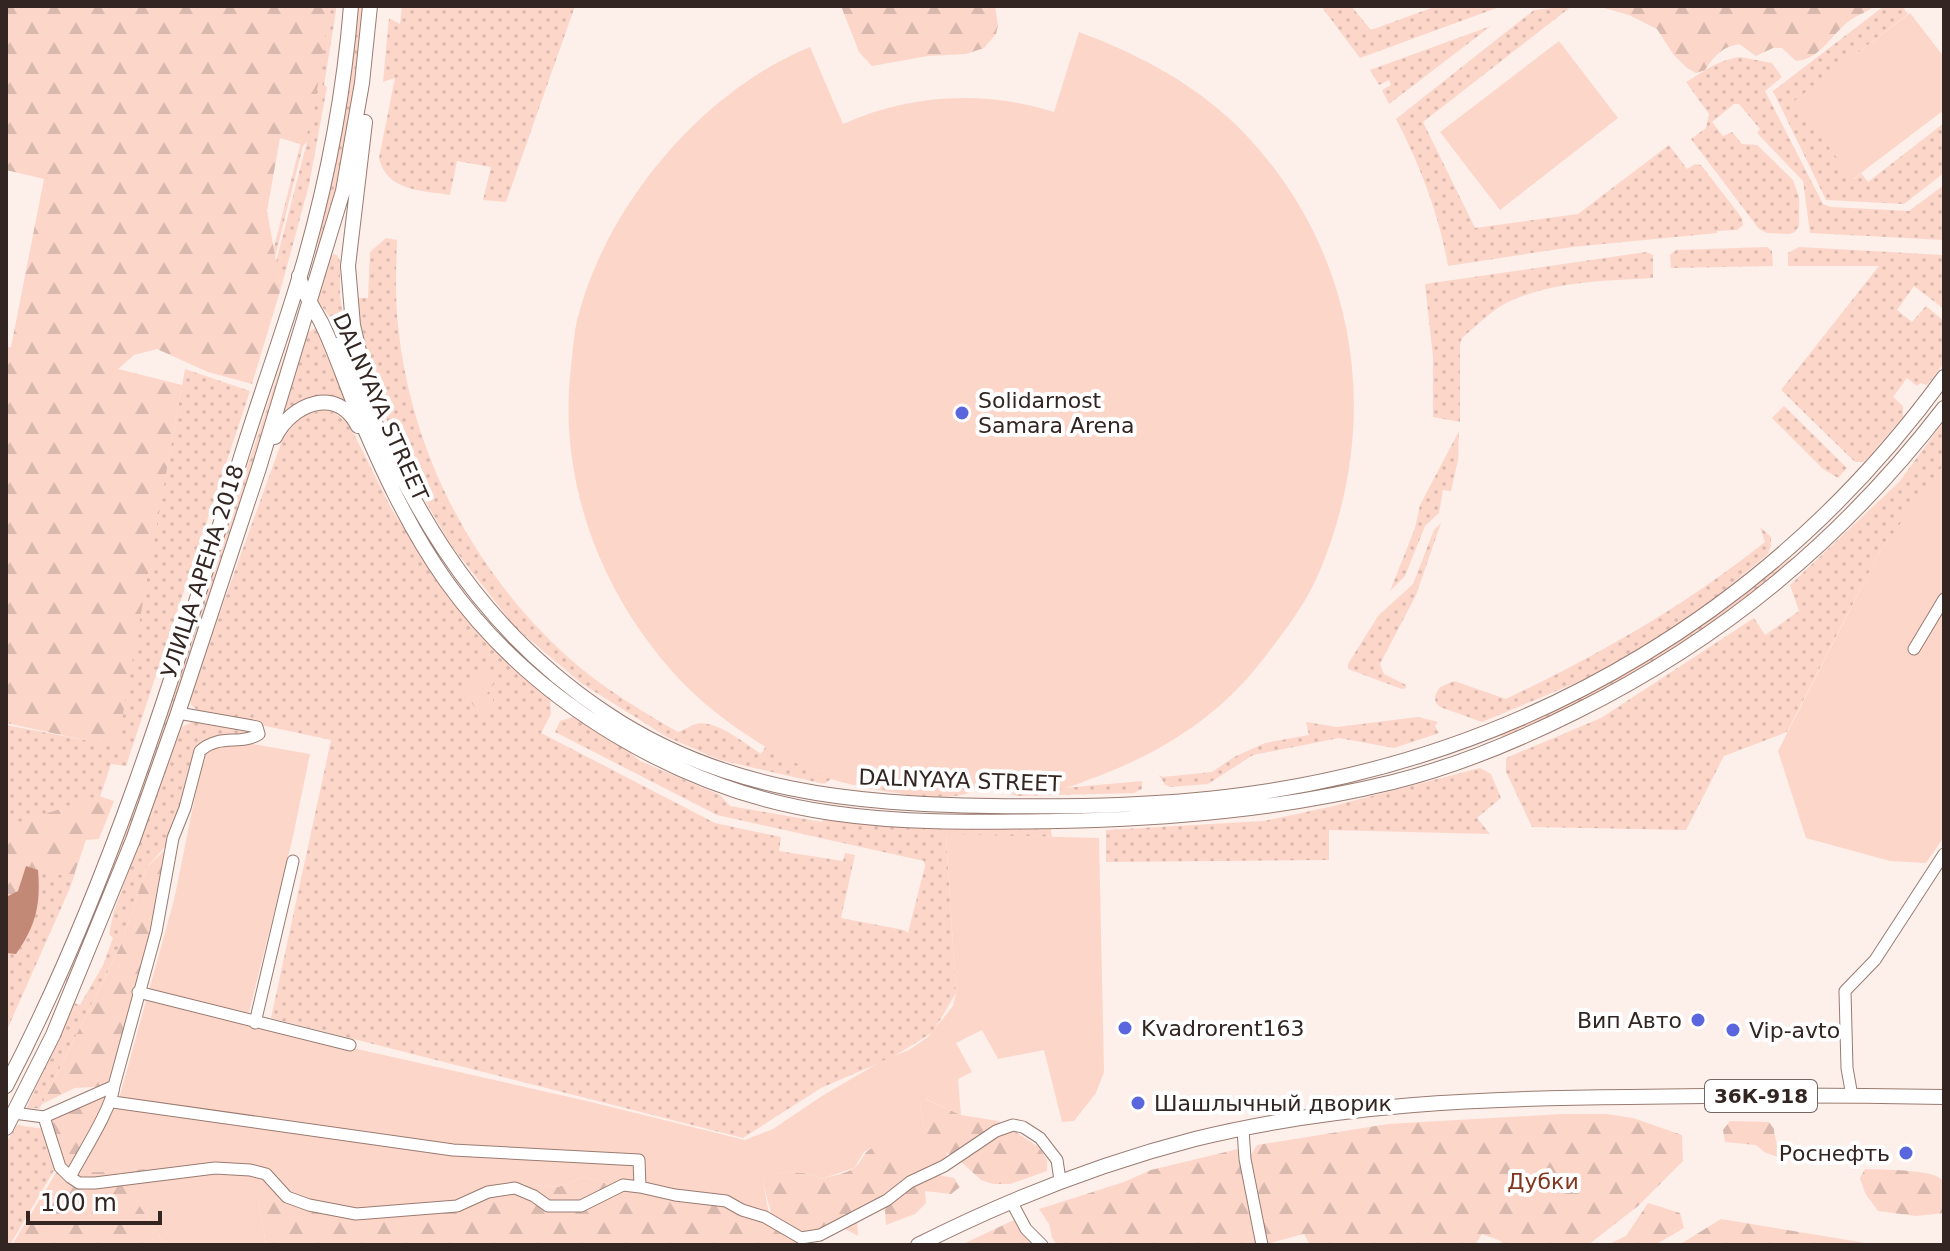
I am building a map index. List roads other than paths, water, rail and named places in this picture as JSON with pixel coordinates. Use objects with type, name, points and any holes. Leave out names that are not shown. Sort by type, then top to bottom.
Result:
[{"type":"main road","name":"УЛИЦА АРЕНА 2018","points":[[6,1086],[56,984],[118,833],[197,600],[299,276],[327,169],[342,91],[351,6]]},
{"type":"main road","name":"УЛИЦА АРЕНА 2018","points":[[6,1128],[72,991],[133,840],[259,468],[343,191],[362,83],[370,6]]},
{"type":"main road","points":[[378,6],[350,233],[348,296],[358,353],[396,465]]},
{"type":"main road","points":[[286,316],[303,304],[310,304],[299,276]]},
{"type":"main road","name":"DALNYAYA STREET","points":[[310,304],[320,307],[332,326],[396,465],[436,539],[481,602],[540,663],[607,714],[745,793],[829,813],[925,822],[1209,815],[1396,781],[1528,735],[1623,688],[1727,623],[1807,557],[1861,506],[1902,462],[1944,408]]},
{"type":"main road","name":"DALNYAYA STREET","points":[[310,304],[407,518],[447,582],[508,652],[566,701],[661,760],[860,801],[988,806],[1155,802],[1256,793],[1341,777],[1465,740],[1571,694],[1651,651],[1736,593],[1795,544],[1890,447],[1944,377]]},
{"type":"main road","points":[[259,468],[279,429],[296,411],[316,403],[337,406],[355,421],[388,492],[407,518]]},
{"type":"main road","points":[[1795,544],[1807,557]]},
{"type":"main road","points":[[1465,740],[1472,757]]},
{"type":"main road","points":[[1341,777],[1344,792]]},
{"type":"main road","points":[[1155,802],[1155,818]]},
{"type":"main road","points":[[987,822],[988,806]]},
{"type":"main road","name":"36К-918","points":[[918,1245],[1060,1180],[1196,1139],[1304,1118],[1465,1100],[1944,1097]]},
{"type":"street","points":[[1914,649],[1944,599]]},
{"type":"street","points":[[70,1177],[102,1116],[113,1102],[114,1086],[156,932],[173,838],[185,808],[200,751],[217,740],[248,740],[259,734],[257,727],[178,713]]},
{"type":"street","points":[[1852,1096],[1847,1068],[1845,991],[1875,960],[1944,854]]},
{"type":"street","points":[[255,1023],[293,861]]},
{"type":"street","points":[[138,992],[350,1045]]},
{"type":"street","points":[[14,1113],[44,1117],[114,1086]]},
{"type":"street","points":[[113,1102],[453,1150],[639,1160],[640,1187]]},
{"type":"street","points":[[44,1117],[60,1167],[79,1183],[215,1168],[250,1170],[266,1174],[287,1197],[309,1205],[356,1214],[457,1206],[488,1192],[515,1188],[548,1206],[581,1206],[623,1185],[726,1201],[765,1217],[801,1238],[820,1235],[876,1206],[996,1131],[1013,1125],[1023,1127],[1040,1138],[1057,1160],[1060,1180]]},
{"type":"street","points":[[1243,1130],[1245,1159],[1262,1245]]},
{"type":"street","points":[[1011,1201],[1026,1229],[1042,1245]]},
{"type":"place","name":"Solidarnost Samara Arena","points":[[962,413]]},
{"type":"place","name":"Вип Авто","points":[[1698,1020]]},
{"type":"place","name":"Kvadrorent163","points":[[1125,1028]]},
{"type":"place","name":"Vip-avto","points":[[1733,1030]]},
{"type":"place","name":"Шашлычный дворик","points":[[1138,1103]]},
{"type":"place","name":"Роснефть","points":[[1906,1153]]},
{"type":"park label","name":"Дубки","points":[[1543,1181]]}]
